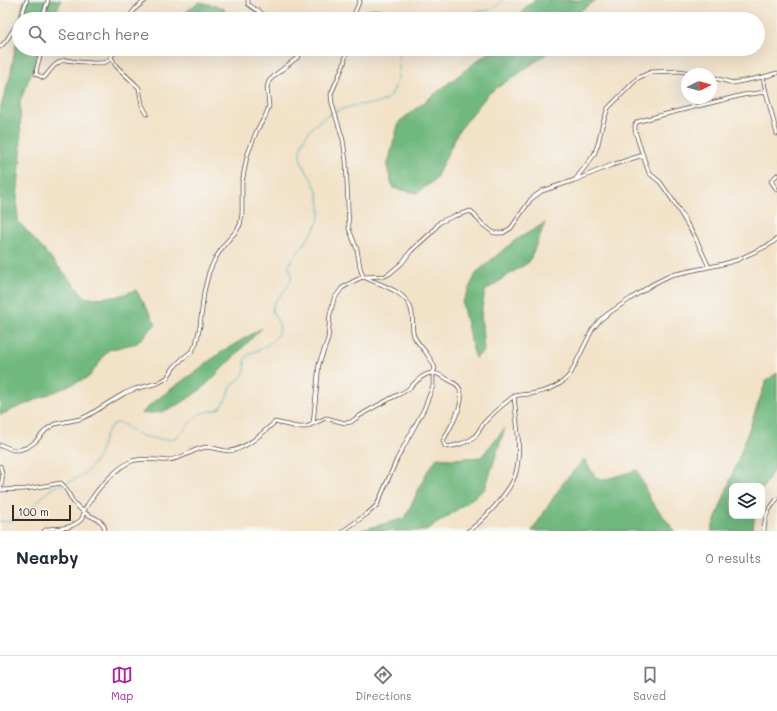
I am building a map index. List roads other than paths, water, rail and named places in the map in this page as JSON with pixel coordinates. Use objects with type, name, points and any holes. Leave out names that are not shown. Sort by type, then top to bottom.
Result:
[{"type":"street","points":[[22,12],[27,0]]},
{"type":"street","points":[[44,12],[48,0]]},
{"type":"street","points":[[132,12],[146,0]]},
{"type":"street","points":[[248,0],[248,4],[254,10],[261,12]]},
{"type":"street","points":[[355,12],[360,0]]},
{"type":"street","points":[[0,48],[12,31]]},
{"type":"street","points":[[40,56],[36,74],[44,78],[54,65],[64,60],[98,63],[106,62],[112,57],[116,66],[138,88],[142,105],[147,114]]},
{"type":"street","points":[[0,446],[1,445],[13,450],[28,447],[47,429],[55,424],[80,419],[125,393],[158,383],[167,378],[174,367],[192,351],[196,344],[200,326],[204,292],[209,272],[224,245],[240,225],[242,214],[242,183],[247,156],[257,130],[269,106],[267,87],[269,81],[298,56]]},
{"type":"street","points":[[346,56],[344,64],[331,94],[332,104],[343,140],[346,161],[349,229],[357,249],[363,277]]},
{"type":"street","points":[[575,180],[594,155],[608,108],[638,78],[651,72],[681,71]]},
{"type":"street","points":[[717,79],[733,83],[777,73]]},
{"type":"street","points":[[763,77],[777,134]]},
{"type":"street","points":[[709,267],[695,237],[672,199],[660,182],[649,173],[638,141],[635,124],[640,121],[743,95],[766,92]]},
{"type":"street","points":[[313,424],[319,364],[328,339],[330,314],[334,299],[342,288],[363,277],[385,276],[389,274],[402,263],[411,251],[432,232],[440,222],[471,211],[482,224],[494,233],[503,233],[511,228],[531,199],[542,191],[643,155]]},
{"type":"street","points":[[777,175],[771,181],[777,190]]},
{"type":"street","points":[[44,531],[52,528],[62,528],[72,525],[81,519],[92,497],[117,470],[131,462],[139,460],[175,459],[208,447],[229,451],[238,449],[257,438],[275,422],[297,427],[306,427],[326,418],[345,423],[351,422],[407,390],[426,375],[434,373],[457,384],[462,395],[459,409],[443,441],[445,446],[452,447],[472,439],[483,424],[514,396],[540,393],[550,389],[567,378],[571,373],[589,335],[600,320],[608,313],[653,284],[671,275],[737,260],[754,253],[777,239]]},
{"type":"street","points":[[343,531],[377,505],[397,459],[424,409],[433,386],[435,368],[428,355],[416,341],[413,334],[411,308],[404,298],[400,293],[363,277]]},
{"type":"street","points":[[468,531],[488,513],[505,494],[516,473],[518,442],[514,396]]},
{"type":"street","points":[[0,466],[3,477],[0,490],[5,491],[61,483],[67,490],[71,499],[84,512],[102,522],[106,529],[105,531]]},
{"type":"street","points":[[764,531],[765,519],[768,511],[777,499]]},
{"type":"waterway","points":[[476,12],[489,10],[503,0]]},
{"type":"waterway","points":[[0,521],[9,522],[16,520],[23,516],[51,489],[74,480],[85,473],[97,459],[109,428],[112,425],[118,423],[125,425],[133,432],[143,436],[172,439],[181,433],[198,415],[221,407],[232,386],[244,374],[246,357],[270,343],[279,332],[280,328],[273,314],[273,306],[290,282],[291,272],[288,266],[290,262],[308,239],[319,219],[320,207],[317,192],[302,164],[301,159],[301,146],[304,139],[318,122],[332,113],[353,106],[378,103],[387,99],[395,87],[398,76],[398,56]]}]
